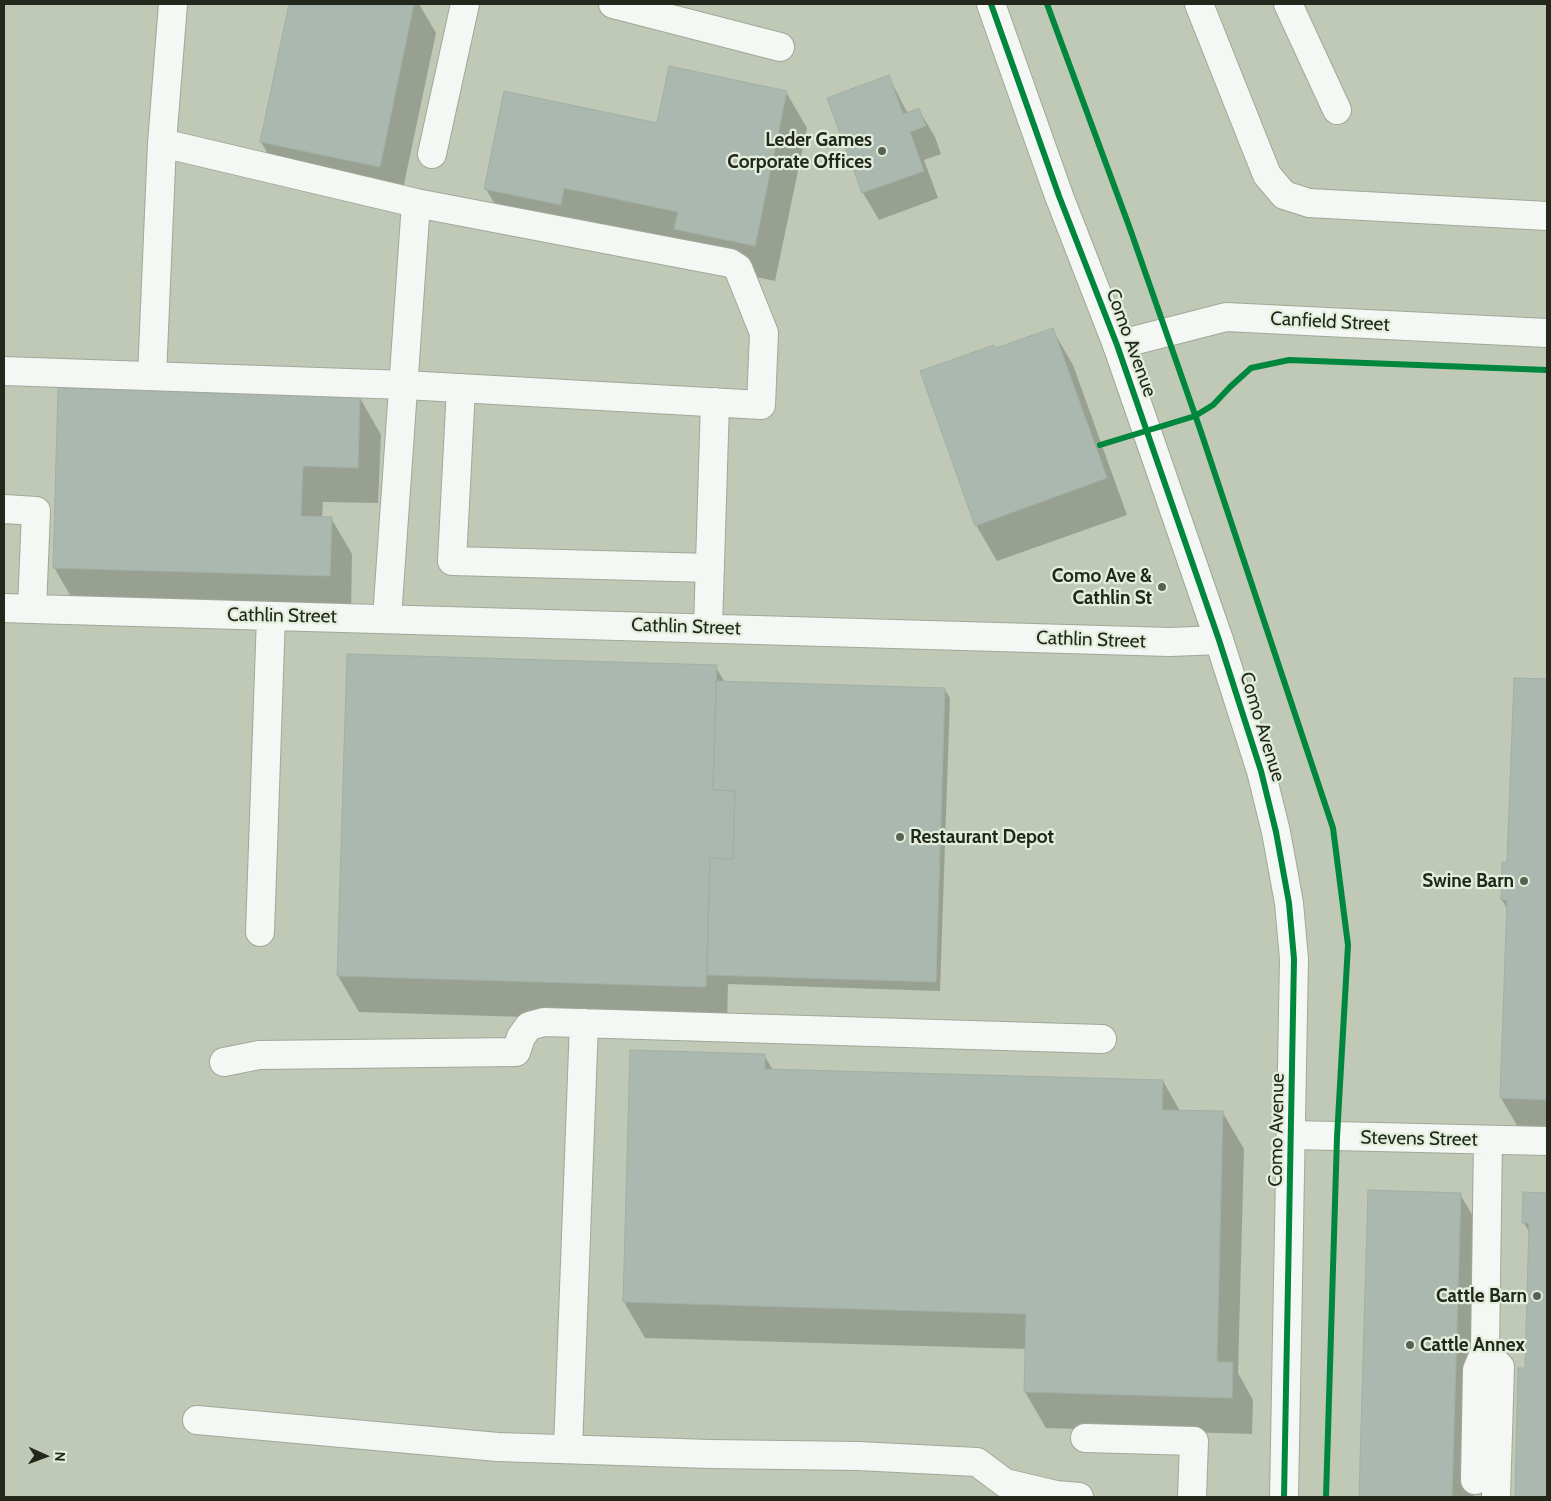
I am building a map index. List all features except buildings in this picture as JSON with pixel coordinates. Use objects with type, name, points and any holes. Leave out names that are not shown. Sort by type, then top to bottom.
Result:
[{"type":"street","points":[[152,376],[162,143],[173,4]]},
{"type":"street","points":[[432,154],[465,4]]},
{"type":"street","points":[[613,4],[780,47]]},
{"type":"street","name":"Como Avenue","points":[[991,4],[1060,196],[1117,345],[1219,640],[1261,771],[1276,832],[1289,903],[1294,959],[1284,1497]]},
{"type":"street","points":[[1199,4],[1268,175],[1284,195],[1309,203],[1547,216]]},
{"type":"street","points":[[1288,4],[1337,110]]},
{"type":"street","points":[[4,371],[405,385],[761,404],[764,333],[738,268],[730,263],[416,203],[162,143]]},
{"type":"street","points":[[387,618],[405,385],[416,203]]},
{"type":"street","name":"Canfield Street","points":[[1117,345],[1226,317],[1547,333]]},
{"type":"street","points":[[461,388],[452,561],[710,568]]},
{"type":"street","points":[[708,628],[715,402]]},
{"type":"street","points":[[4,509],[36,510],[32,609]]},
{"type":"street","name":"Cathlin Street","points":[[4,608],[1170,642],[1219,640]]},
{"type":"street","points":[[260,932],[271,616]]},
{"type":"street","points":[[224,1062],[259,1055],[516,1052],[521,1036],[529,1026],[544,1022],[1102,1039]]},
{"type":"street","points":[[568,1449],[584,1023]]},
{"type":"street","name":"Stevens Street","points":[[1292,1135],[1547,1141]]},
{"type":"street","points":[[1475,1480],[1477,1370],[1485,1351],[1490,1175],[1488,1140]]},
{"type":"street","points":[[1485,1351],[1500,1367],[1496,1497]]},
{"type":"street","points":[[197,1420],[498,1447],[858,1456],[977,1462],[1005,1482],[1056,1495],[1079,1497]]},
{"type":"street","points":[[1084,1438],[1194,1441],[1192,1497]]},
{"type":"cycle path","points":[[991,4],[1059,196],[1117,345],[1219,640],[1261,771],[1276,832],[1289,903],[1294,959],[1284,1497]]},
{"type":"cycle path","points":[[1047,4],[1129,226],[1201,432],[1333,828],[1348,945],[1337,1137],[1326,1497]]},
{"type":"cycle path","points":[[1100,445],[1195,416],[1213,405],[1251,368],[1289,360],[1547,370]]},
{"type":"place","name":"Leder Games Corporate Offices","points":[[882,151]]},
{"type":"place","name":"Como Ave & Cathlin St","points":[[1162,587]]},
{"type":"place","name":"Restaurant Depot","points":[[900,837]]},
{"type":"place","name":"Swine Barn","points":[[1524,881]]},
{"type":"place","name":"Cattle Barn","points":[[1537,1296]]},
{"type":"place","name":"Cattle Annex","points":[[1410,1345]]}]
